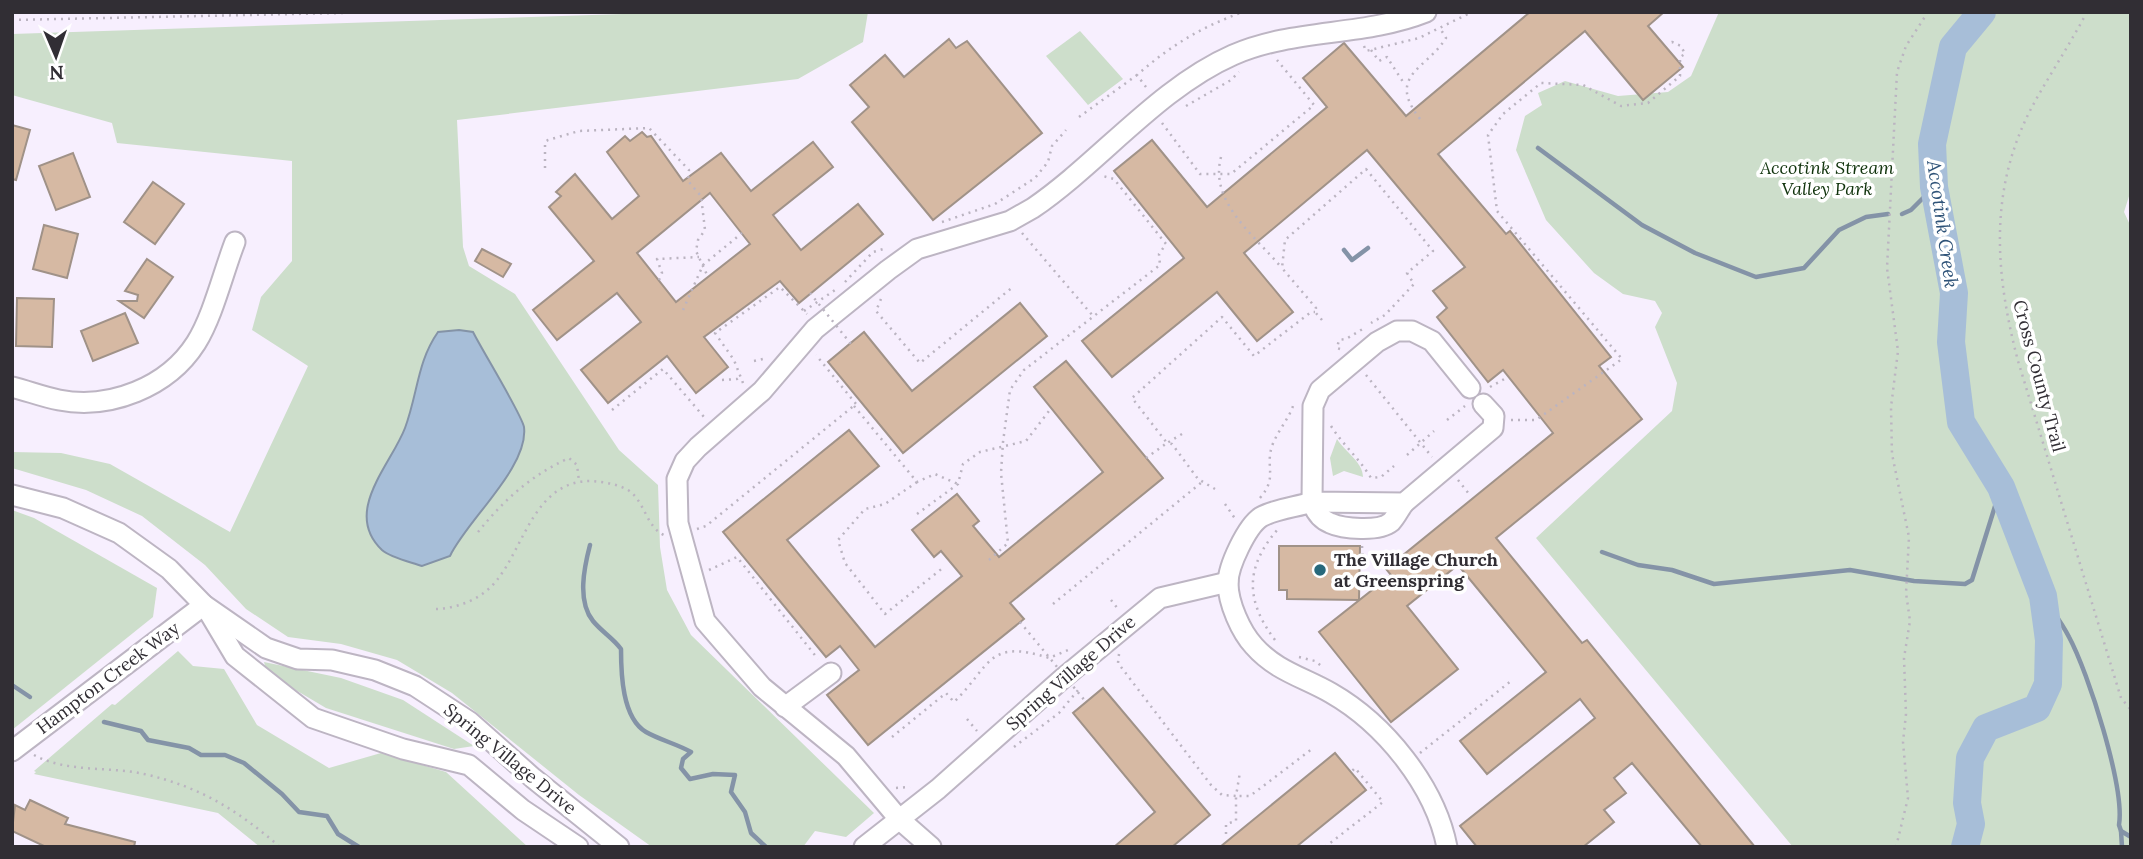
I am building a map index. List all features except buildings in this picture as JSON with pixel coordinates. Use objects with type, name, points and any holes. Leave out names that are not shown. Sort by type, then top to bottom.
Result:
[{"type":"street","points":[[931,847],[899,820],[846,756],[762,687],[705,621],[678,523],[675,492],[685,461],[755,398],[788,364],[815,329],[888,270],[917,249],[1010,221],[1033,208],[1170,96],[1230,56],[1298,36],[1363,30],[1426,12]]},
{"type":"street","points":[[12,387],[60,401],[95,402],[140,392],[178,367],[197,341],[235,242]]},
{"type":"street","points":[[1470,388],[1432,341],[1412,331],[1397,331],[1377,342],[1320,390],[1314,406],[1312,502],[1315,512],[1328,523],[1346,527],[1390,523],[1404,503],[1493,428],[1493,416],[1483,404]]},
{"type":"street","name":"Spring Village Drive","points":[[12,495],[63,508],[119,533],[169,569],[205,605],[266,648],[298,659],[332,660],[375,670],[415,686],[470,722],[619,847]]},
{"type":"street","points":[[1312,502],[1260,518],[1241,543],[1228,582],[1234,609],[1253,645],[1280,670],[1332,693],[1371,724],[1400,754],[1429,797],[1447,847]]},
{"type":"street","name":"Spring Village Drive","points":[[864,847],[1160,598],[1228,582]]},
{"type":"street","name":"Spring Village Drive","points":[[205,605],[235,656],[313,718],[403,749],[469,765],[523,810],[578,847]]},
{"type":"street","name":"Hampton Creek Way","points":[[14,749],[205,605]]},
{"type":"street","points":[[785,707],[831,673]]},
{"type":"street","points":[[485,779],[507,755]]},
{"type":"path","points":[[12,20],[389,12]]},
{"type":"path","points":[[1079,117],[1137,75],[1165,50],[1203,26],[1243,12]]},
{"type":"path","points":[[1420,119],[1406,99],[1406,87],[1411,75],[1437,52],[1446,38],[1440,28],[1472,12]]},
{"type":"path","points":[[1896,847],[1908,798],[1903,742],[1906,714],[1904,658],[1910,621],[1906,593],[1909,537],[1892,454],[1891,407],[1898,351],[1887,268],[1897,72],[1906,46],[1927,12]]},
{"type":"path","name":"Cross County Trail","points":[[2087,12],[2032,107],[2007,171],[1998,244],[2006,313],[2018,361],[2121,698],[2131,709]]},
{"type":"path","points":[[1511,420],[1536,420],[1622,359],[1497,211],[1488,135],[1503,114],[1541,83],[1583,85],[1621,106],[1648,103],[1680,76],[1680,57],[1685,54],[1681,46],[1672,42],[1667,44]]},
{"type":"path","points":[[1371,50],[1379,61],[1387,57],[1406,87]]},
{"type":"path","points":[[1167,119],[1160,125],[1200,174],[1231,174],[1314,105],[1275,58]]},
{"type":"path","points":[[1186,106],[1231,80],[1244,67]]},
{"type":"path","points":[[1137,75],[1146,87]]},
{"type":"path","points":[[545,169],[545,142],[548,140],[579,131],[649,128],[689,170],[688,180],[701,196],[705,230],[698,240],[699,257],[708,277]]},
{"type":"path","points":[[938,223],[995,204],[1035,177],[1048,162],[1052,146],[1066,130]]},
{"type":"path","points":[[1221,157],[1216,175],[1226,202],[1316,308],[1315,313]]},
{"type":"path","points":[[1282,268],[1285,240],[1366,169],[1433,251],[1407,273],[1414,284],[1385,315],[1346,339],[1339,340],[1332,334]]},
{"type":"path","points":[[989,560],[1008,543],[1001,473],[1010,390],[1024,370],[1160,265],[1159,254],[1166,244],[1114,179],[1096,171]]},
{"type":"path","points":[[1024,225],[1018,229],[1093,316]]},
{"type":"path","points":[[683,310],[703,265],[742,233]]},
{"type":"path","points":[[846,286],[845,279],[873,252],[889,247]]},
{"type":"path","points":[[659,280],[662,273],[657,259],[699,257]]},
{"type":"path","points":[[884,293],[876,311],[920,363],[1014,286]]},
{"type":"path","points":[[722,380],[742,376],[715,333],[780,287],[809,316]]},
{"type":"path","points":[[804,312],[831,289],[841,290]]},
{"type":"path","points":[[810,293],[850,344]]},
{"type":"path","points":[[1215,489],[1202,482],[1132,398],[1222,317],[1254,356],[1311,312],[1322,320]]},
{"type":"path","points":[[1337,348],[1339,340]]},
{"type":"path","points":[[689,531],[706,526],[856,404],[813,351],[807,356]]},
{"type":"path","points":[[612,410],[663,369],[704,417],[710,420]]},
{"type":"path","points":[[1365,374],[1435,461]]},
{"type":"path","points":[[853,406],[918,482]]},
{"type":"path","points":[[1257,500],[1269,487],[1272,476],[1269,460],[1273,443],[1293,406]]},
{"type":"path","points":[[917,514],[958,484],[963,464],[980,452],[1026,441],[1049,411]]},
{"type":"path","points":[[1328,420],[1349,451],[1359,457],[1371,478],[1381,477],[1394,466]]},
{"type":"path","points":[[1407,455],[1434,431]]},
{"type":"path","points":[[1146,458],[1182,433]]},
{"type":"path","points":[[478,532],[507,497],[551,466],[569,458],[577,465],[579,481]]},
{"type":"path","points":[[1452,472],[1469,494]]},
{"type":"path","points":[[944,567],[885,614],[845,563],[838,540],[865,509],[885,504],[935,474],[958,484]]},
{"type":"path","points":[[436,608],[454,608],[480,596],[497,580],[531,518],[559,489],[579,481],[605,482],[629,491],[643,507],[656,532],[670,538]]},
{"type":"path","points":[[1053,604],[1202,482]]},
{"type":"path","points":[[1225,504],[1236,520]]},
{"type":"path","points":[[1356,544],[1362,544],[1363,563]]},
{"type":"path","points":[[701,568],[708,570],[737,557],[818,659],[810,667]]},
{"type":"path","points":[[1253,574],[1256,608],[1275,640]]},
{"type":"path","points":[[1020,622],[1086,702]]},
{"type":"path","points":[[892,737],[946,693],[954,702],[970,686],[985,664],[999,655],[1021,649],[1049,658],[1068,650]]},
{"type":"path","points":[[1119,653],[1116,662],[1211,785],[1222,795],[1250,796],[1312,748]]},
{"type":"path","points":[[1417,755],[1511,681]]},
{"type":"path","points":[[1009,749],[1059,713],[1079,689]]},
{"type":"path","points":[[967,719],[981,737]]},
{"type":"path","points":[[14,749],[50,764],[144,774],[207,794],[240,813],[280,847]]},
{"type":"path","points":[[1325,847],[1383,802],[1355,768],[1351,772]]},
{"type":"path","points":[[1226,834],[1226,824],[1236,821],[1240,772]]},
{"type":"path","points":[[891,784],[898,789],[912,787]]},
{"type":"green space","points":[[684,12],[868,12],[863,42],[798,79],[457,120],[463,247],[469,266],[515,294],[619,450],[658,485],[660,547],[667,590],[691,635],[874,813],[846,837],[815,831],[803,847],[652,847],[579,795],[452,693],[397,660],[341,644],[288,637],[246,609],[205,565],[142,516],[86,490],[12,468],[12,452],[61,453],[110,464],[230,532],[308,366],[252,330],[261,297],[292,261],[292,161],[117,143],[112,123],[12,95],[12,34]]},
{"type":"green space","name":"Accotink Stream Valley Park","points":[[1719,12],[2131,12],[2131,190],[2124,212],[2131,227],[2131,847],[1793,847],[1536,538],[1672,411],[1677,383],[1655,327],[1662,313],[1655,301],[1623,294],[1594,273],[1546,220],[1516,150],[1525,116],[1542,105],[1538,93],[1565,81],[1618,96],[1668,92],[1691,76]]},
{"type":"green space","points":[[1080,31],[1123,79],[1088,105],[1046,56]]},
{"type":"green space","points":[[1337,439],[1357,462],[1363,477],[1344,471],[1333,476],[1330,458]]},
{"type":"green space","points":[[12,510],[34,518],[157,588],[153,617],[12,730]]},
{"type":"green space","points":[[178,651],[193,666],[224,669],[257,725],[329,768],[381,753],[446,772],[528,847],[260,847],[218,813],[34,774],[34,771],[112,704],[115,705]]},
{"type":"green space","points":[[264,662],[341,678],[403,700],[474,746],[454,749],[326,708],[267,673]]},
{"type":"water","points":[[438,332],[473,332],[522,420],[523,443],[507,476],[450,556],[422,566],[396,558],[382,550],[371,535],[367,520],[368,504],[405,428],[431,343]]},
{"type":"waterway","name":"Accotink Creek","points":[[1965,847],[1971,824],[1967,803],[1970,758],[1986,728],[2037,708],[2048,684],[2049,640],[2043,596],[2001,487],[1961,422],[1951,342],[1954,293],[1934,187],[1932,144],[1953,47],[1982,12]]},
{"type":"waterway","points":[[1538,148],[1642,225],[1695,253],[1756,277],[1804,268],[1839,230],[1866,217],[1888,214]]},
{"type":"waterway","points":[[1902,214],[1911,210],[1934,187]]},
{"type":"waterway","points":[[1344,250],[1352,260],[1368,248]]},
{"type":"waterway","points":[[1602,552],[1638,565],[1672,570],[1714,584],[1850,570],[1914,581],[1965,584],[1972,580],[2001,487]]},
{"type":"waterway","points":[[590,545],[584,574],[585,604],[593,621],[621,649],[624,694],[632,716],[646,732],[691,752],[683,759],[681,768],[690,779],[713,774],[735,775],[731,792],[745,812],[751,833],[766,847]]},
{"type":"waterway","points":[[2043,596],[2066,632],[2086,676],[2111,758],[2119,807],[2119,825],[2121,831],[2131,837]]},
{"type":"waterway","points":[[12,685],[30,697]]},
{"type":"waterway","points":[[104,722],[141,731],[148,740],[189,748],[201,755],[225,755],[244,763],[282,794],[299,812],[327,816],[338,834],[359,847]]},
{"type":"waterway","points":[[2121,831],[2122,847]]},
{"type":"place","name":"The Village Church at Greenspring","points":[[1320,570]]}]
